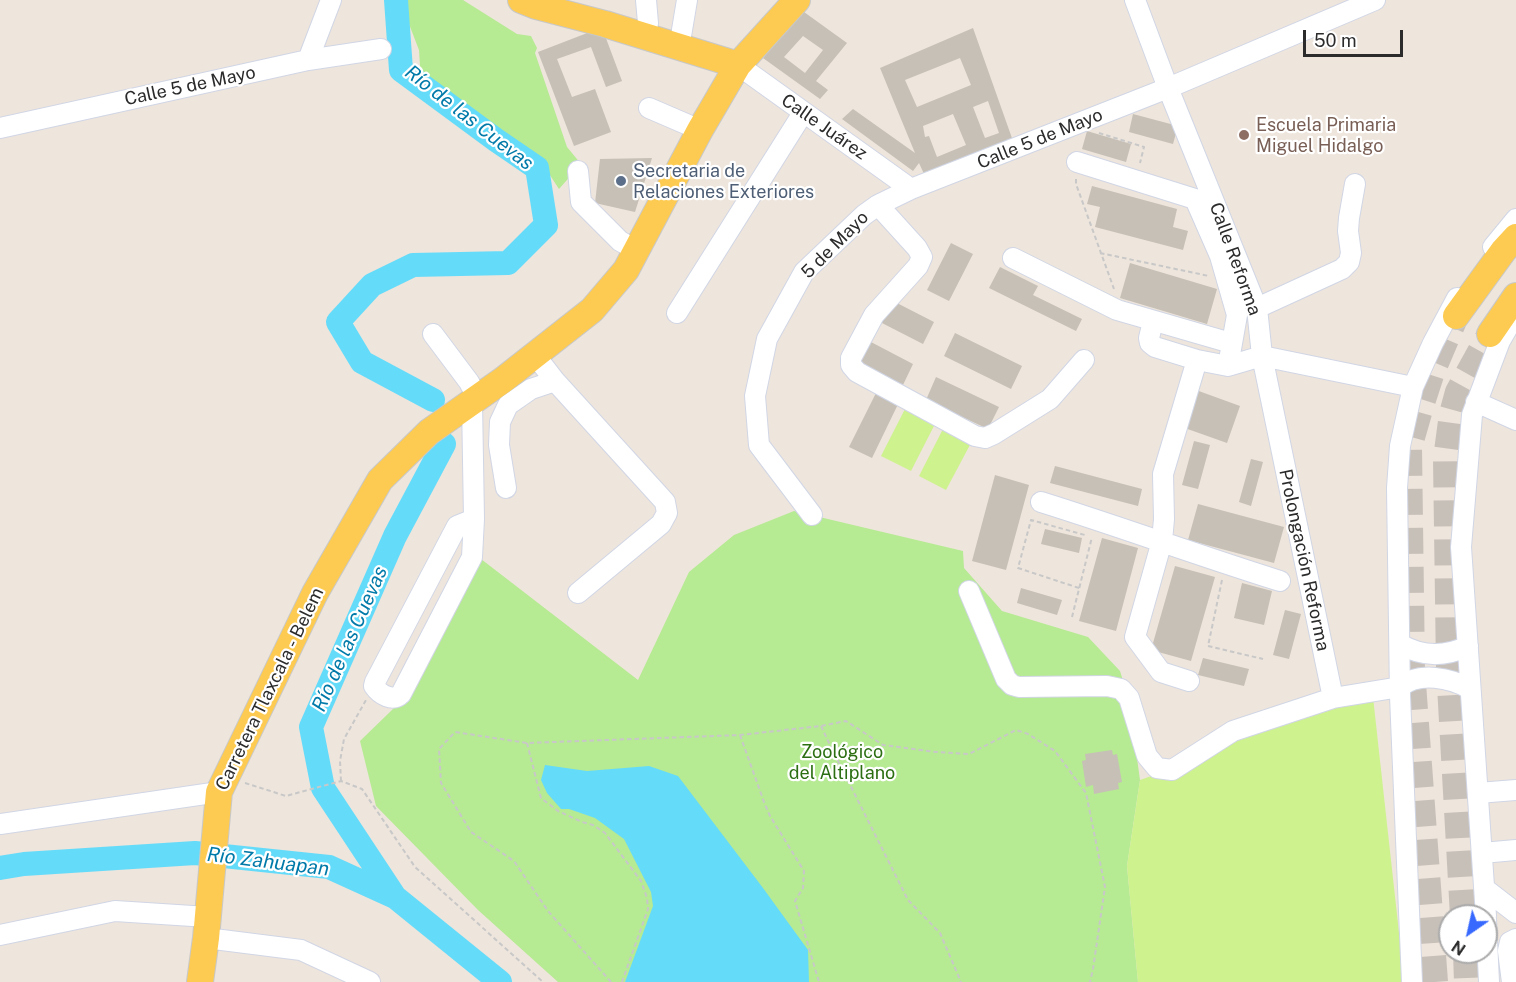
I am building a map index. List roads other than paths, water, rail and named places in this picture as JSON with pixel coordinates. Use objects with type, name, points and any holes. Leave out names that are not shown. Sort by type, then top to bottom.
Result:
[{"type":"main road","points":[[521,0],[536,6],[563,7],[605,24],[738,65]]},
{"type":"main road","name":"Carretera Tlaxcala - Belem","points":[[200,982],[221,789],[315,592],[380,480],[429,432],[503,380],[592,310],[626,270],[700,130],[738,65],[797,0]]},
{"type":"main road","points":[[1456,316],[1516,237]]},
{"type":"main road","points":[[1507,322],[1516,296]]},
{"type":"street","points":[[308,60],[331,0]]},
{"type":"street","points":[[646,0],[648,23],[646,37]]},
{"type":"street","points":[[679,48],[687,0]]},
{"type":"street","name":"Calle Reforma","points":[[1135,0],[1257,308],[1262,356]]},
{"type":"street","name":"Calle 5 de Mayo","points":[[911,189],[1168,88],[1375,0]]},
{"type":"street","name":"Calle 5 de Mayo","points":[[0,128],[308,60],[381,49]]},
{"type":"street","name":"Calle Juárez","points":[[738,65],[911,189]]},
{"type":"street","points":[[649,108],[700,130]]},
{"type":"street","points":[[678,314],[803,113]]},
{"type":"street","name":"Calle Reforma","points":[[1077,162],[1195,199],[1220,256],[1237,315],[1228,366]]},
{"type":"street","points":[[578,171],[581,202],[620,241],[636,250]]},
{"type":"street","points":[[1257,308],[1342,269],[1349,262],[1352,253],[1348,231],[1355,184]]},
{"type":"street","name":"5 de Mayo","points":[[812,515],[759,445],[755,396],[767,339],[804,272],[864,215],[878,205],[911,189]]},
{"type":"street","points":[[878,205],[917,248],[921,257],[918,266],[874,315],[851,358],[851,366],[857,372],[975,436],[985,438],[1050,399],[1084,360]]},
{"type":"street","points":[[1412,982],[1400,687],[1397,488],[1400,446],[1413,387],[1433,343],[1457,300],[1500,237],[1516,219]]},
{"type":"street","points":[[1013,258],[1117,310],[1231,343]]},
{"type":"street","points":[[1153,321],[1150,343],[1197,360],[1228,366],[1262,356],[1413,387]]},
{"type":"street","points":[[1486,904],[1461,547],[1470,425],[1476,402],[1507,322]]},
{"type":"street","points":[[433,334],[469,382],[475,399],[474,519],[472,557],[401,694],[397,698],[392,698],[377,691],[374,686],[375,682],[457,526],[474,519]]},
{"type":"street","points":[[535,355],[555,381],[665,502],[667,513],[661,524],[578,592]]},
{"type":"street","name":"Prolongación Reforma","points":[[1262,356],[1333,698]]},
{"type":"street","points":[[1190,681],[1161,672],[1135,637],[1162,542],[1163,474],[1197,360]]},
{"type":"street","points":[[506,488],[499,445],[500,422],[508,405],[531,388],[555,381]]},
{"type":"street","points":[[1476,402],[1516,420]]},
{"type":"street","points":[[1041,502],[1280,581]]},
{"type":"street","points":[[969,591],[1006,679],[1012,685],[1019,687],[1107,686],[1121,689],[1129,698],[1148,756],[1157,768],[1172,770],[1233,731],[1333,698],[1400,687],[1406,682],[1420,678],[1459,682],[1470,688]]},
{"type":"street","points":[[415,606],[439,620]]},
{"type":"street","points":[[1400,644],[1415,651],[1437,654],[1458,651],[1468,646]]},
{"type":"street","points":[[0,824],[221,789]]},
{"type":"street","points":[[1478,793],[1516,790]]},
{"type":"street","points":[[1482,853],[1516,850]]},
{"type":"street","points":[[1485,889],[1516,913]]},
{"type":"street","points":[[0,935],[115,911],[208,921],[301,950],[370,982]]},
{"type":"street","points":[[1512,982],[1508,951],[1510,942],[1516,939]]},
{"type":"street","points":[[1488,964],[1489,982]]},
{"type":"water","points":[[545,765],[587,771],[649,766],[678,776],[808,950],[809,982],[625,982],[653,906],[651,892],[624,839],[595,818],[569,809],[561,809],[547,793],[541,780]]},
{"type":"waterway","name":"Río de las Cuevas","points":[[396,0],[401,70],[537,168],[546,225],[508,263],[413,265],[372,285],[338,322],[362,362],[433,400]]},
{"type":"waterway","name":"Río de las Cuevas","points":[[395,897],[323,788],[311,727],[395,536],[444,444]]},
{"type":"waterway","name":"Río Zahuapan","points":[[0,868],[24,864],[195,853],[329,867],[395,897],[500,982]]},
{"type":"tunnel","points":[[1435,982],[1412,670],[1409,448],[1432,372],[1456,316]]},
{"type":"tunnel","points":[[1462,904],[1449,668],[1446,459],[1452,414],[1458,392],[1490,334]]},
{"type":"tunnel","points":[[1466,964],[1467,982]]},
{"type":"place","name":"Escuela Primaria Miguel Hidalgo","points":[[1244,135]]},
{"type":"place","name":"Secretaria de Relaciones Exteriores","points":[[621,181]]},
{"type":"park label","name":"Zoológico del Altiplano","points":[[842,762]]}]
